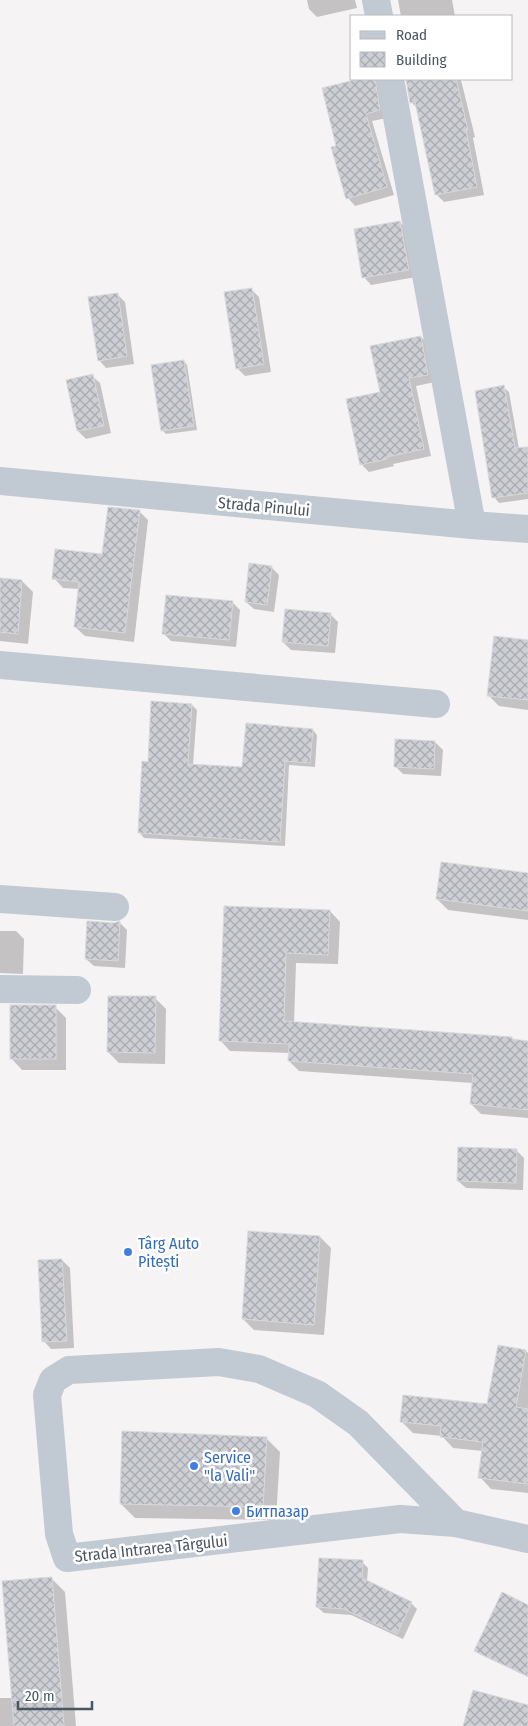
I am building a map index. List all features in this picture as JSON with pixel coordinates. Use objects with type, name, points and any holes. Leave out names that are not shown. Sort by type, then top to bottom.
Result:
[{"type":"street","points":[[376,0],[379,15]]},
{"type":"street","points":[[390,80],[472,525]]},
{"type":"street","name":"Strada Pinului","points":[[0,481],[528,529]]},
{"type":"street","points":[[0,665],[436,704]]},
{"type":"street","points":[[0,899],[115,907]]},
{"type":"street","points":[[0,990],[77,990]]},
{"type":"street","name":"Strada Intrarea Târgului","points":[[456,1523],[358,1423],[317,1394],[259,1369],[219,1362],[69,1370],[54,1380],[47,1395],[59,1534],[68,1558],[400,1519],[456,1523],[528,1539]]},
{"type":"building","points":[[355,80],[375,80],[380,110],[366,114],[387,187],[346,199],[331,147],[336,146],[322,88]]},
{"type":"building","points":[[406,80],[456,80],[468,130],[466,130],[477,187],[435,195],[415,102],[410,103]]},
{"type":"building","points":[[400,221],[409,270],[362,278],[354,229]]},
{"type":"building","points":[[252,288],[264,364],[236,369],[224,292]]},
{"type":"building","points":[[118,293],[127,356],[98,361],[88,297]]},
{"type":"building","points":[[421,336],[428,375],[409,378],[424,449],[360,465],[346,399],[380,392],[370,346]]},
{"type":"building","points":[[184,360],[194,426],[161,431],[151,365]]},
{"type":"building","points":[[93,374],[104,426],[77,431],[66,380]]},
{"type":"building","points":[[504,385],[515,448],[528,447],[528,493],[492,498],[475,391]]},
{"type":"building","points":[[108,507],[140,510],[125,633],[74,627],[79,582],[52,579],[55,549],[102,554]]},
{"type":"building","points":[[249,563],[272,566],[267,605],[245,602]]},
{"type":"building","points":[[0,578],[22,580],[18,634],[0,632]]},
{"type":"building","points":[[166,595],[233,601],[229,640],[162,634]]},
{"type":"building","points":[[285,609],[331,613],[328,646],[282,642]]},
{"type":"building","points":[[494,636],[528,640],[528,700],[487,696]]},
{"type":"building","points":[[151,701],[192,704],[188,764],[242,767],[246,723],[313,729],[310,763],[285,761],[280,842],[138,833],[142,761],[148,762]]},
{"type":"building","points":[[395,739],[435,741],[434,769],[394,767]]},
{"type":"building","points":[[441,862],[528,873],[528,911],[436,899]]},
{"type":"building","points":[[224,906],[330,910],[328,955],[286,953],[284,1021],[512,1037],[512,1039],[528,1041],[528,1110],[470,1104],[473,1074],[288,1061],[289,1044],[219,1041]]},
{"type":"building","points":[[87,921],[114,923],[120,921],[118,961],[85,959]]},
{"type":"building","points":[[108,996],[156,996],[155,1053],[107,1052]]},
{"type":"building","points":[[10,1005],[56,1005],[56,1059],[10,1059]]},
{"type":"building","points":[[458,1147],[517,1149],[516,1183],[457,1181]]},
{"type":"building","points":[[248,1231],[320,1236],[314,1325],[242,1319]]},
{"type":"building","points":[[62,1259],[67,1341],[42,1342],[38,1260]]},
{"type":"building","points":[[498,1345],[526,1350],[516,1407],[528,1409],[528,1484],[478,1478],[483,1442],[440,1437],[441,1426],[400,1422],[403,1395],[487,1404]]},
{"type":"building","points":[[122,1431],[267,1437],[263,1507],[120,1504]]},
{"type":"building","points":[[319,1558],[363,1560],[362,1578],[412,1602],[397,1634],[344,1609],[316,1607]]},
{"type":"building","points":[[52,1577],[64,1726],[14,1726],[2,1581]]},
{"type":"building","points":[[502,1592],[528,1605],[528,1676],[474,1651]]},
{"type":"building","points":[[473,1690],[528,1705],[528,1726],[463,1726]]},
{"type":"place","name":"Târg Auto Pitești","points":[[128,1252]]},
{"type":"place","name":"Service \"la Vali\"","points":[[194,1466]]},
{"type":"place","name":"Битпазар","points":[[236,1511]]}]
